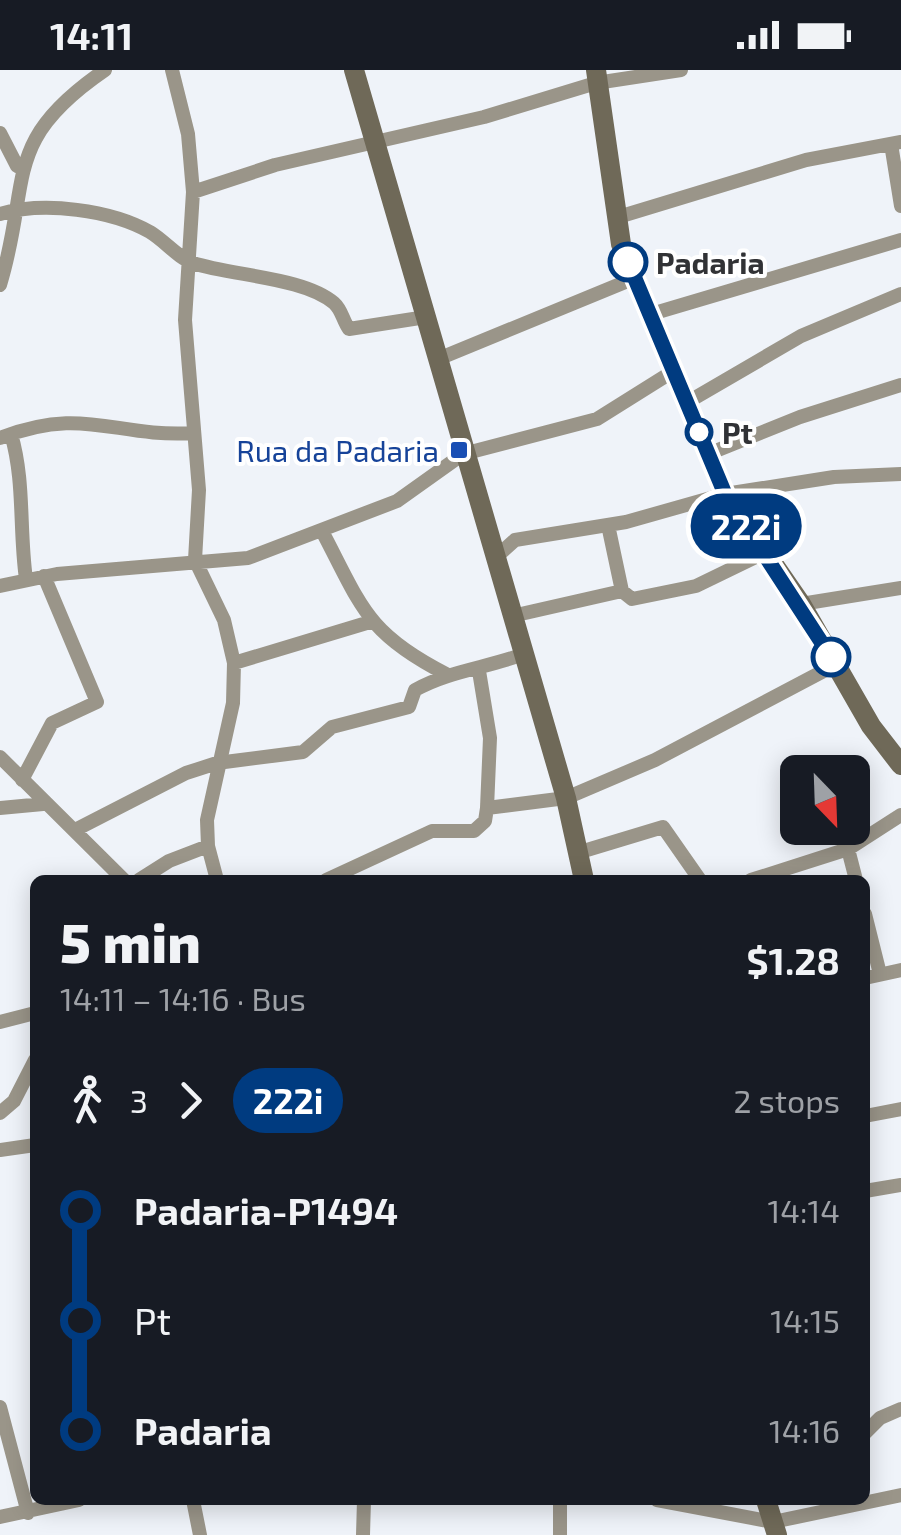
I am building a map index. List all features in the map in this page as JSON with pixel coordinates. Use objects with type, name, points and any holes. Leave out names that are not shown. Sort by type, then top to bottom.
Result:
[{"type":"street","points":[[172,70],[188,134],[193,192],[185,320],[199,490],[194,560],[224,620],[234,663],[233,703],[217,763],[208,846],[216,875]]},
{"type":"street","points":[[354,70],[566,798],[583,875]]},
{"type":"street","points":[[193,192],[374,139],[484,117],[596,76],[682,70]]},
{"type":"street","points":[[0,286],[6,212],[17,166],[43,120],[102,71]]},
{"type":"street","points":[[596,76],[615,218],[648,314],[725,494],[800,604],[871,726],[901,764]]},
{"type":"street","points":[[0,133],[17,166]]},
{"type":"street","points":[[615,218],[806,160],[896,143],[901,206]]},
{"type":"street","points":[[6,212],[111,216],[154,234],[187,262],[291,285],[326,298],[336,304],[349,328],[426,317]]},
{"type":"street","points":[[648,314],[901,240]]},
{"type":"street","points":[[438,358],[635,278]]},
{"type":"street","points":[[686,402],[800,336],[901,294]]},
{"type":"street","points":[[0,586],[44,576],[248,558],[397,501],[464,454],[597,419],[672,372]]},
{"type":"street","points":[[708,454],[800,417],[901,385]]},
{"type":"street","points":[[26,579],[18,525],[19,463],[5,436],[48,422],[72,420],[158,435],[194,433]]},
{"type":"street","points":[[495,558],[515,540],[608,525],[725,494],[834,477],[901,474]]},
{"type":"street","points":[[608,525],[622,591],[632,600],[696,586],[764,553]]},
{"type":"street","points":[[322,531],[370,622],[407,654],[446,674]]},
{"type":"street","points":[[22,780],[52,723],[97,702],[44,576]]},
{"type":"street","points":[[800,604],[901,588]]},
{"type":"street","points":[[512,616],[622,591]]},
{"type":"street","points":[[234,663],[370,622]]},
{"type":"street","points":[[74,830],[161,784],[217,763],[302,752],[345,722],[408,707],[414,690],[446,674],[479,671],[524,654]]},
{"type":"street","points":[[487,808],[566,798],[655,760],[834,665]]},
{"type":"street","points":[[337,875],[432,832],[474,831],[485,821],[490,738],[479,671]]},
{"type":"street","points":[[0,757],[43,804],[119,875]]},
{"type":"street","points":[[0,808],[43,804]]},
{"type":"street","points":[[780,874],[848,848],[901,814]]},
{"type":"street","points":[[577,852],[663,828],[696,875]]},
{"type":"street","points":[[146,875],[208,846]]},
{"type":"street","points":[[848,848],[855,875]]},
{"type":"street","points":[[872,976],[901,970]]},
{"type":"street","points":[[0,1022],[30,1014]]},
{"type":"street","points":[[0,1113],[14,1101],[30,1070]]},
{"type":"street","points":[[870,1115],[901,1109]]},
{"type":"street","points":[[0,1150],[30,1147]]},
{"type":"street","points":[[870,1191],[901,1185]]},
{"type":"street","points":[[0,1407],[28,1514]]},
{"type":"street","points":[[870,1429],[880,1418],[901,1409]]},
{"type":"street","points":[[17,1461],[30,1457]]},
{"type":"street","points":[[870,1501],[901,1495]]},
{"type":"street","points":[[4,1517],[61,1505]]},
{"type":"street","points":[[194,1505],[200,1535]]},
{"type":"street","points":[[362,1535],[364,1505]]},
{"type":"street","points":[[560,1505],[560,1535]]},
{"type":"street","points":[[677,1505],[775,1528],[802,1513],[846,1505]]},
{"type":"street","points":[[802,1513],[808,1505]]},
{"type":"street","points":[[4,1517],[18,1535]]},
{"type":"bus line","name":"222i","points":[[628,262],[725,494],[831,657]]},
{"type":"place","name":"Padaria","points":[[628,262]]},
{"type":"place","name":"Pt","points":[[699,432]]},
{"type":"place","name":"Rua da Padaria","points":[[459,450]]}]
